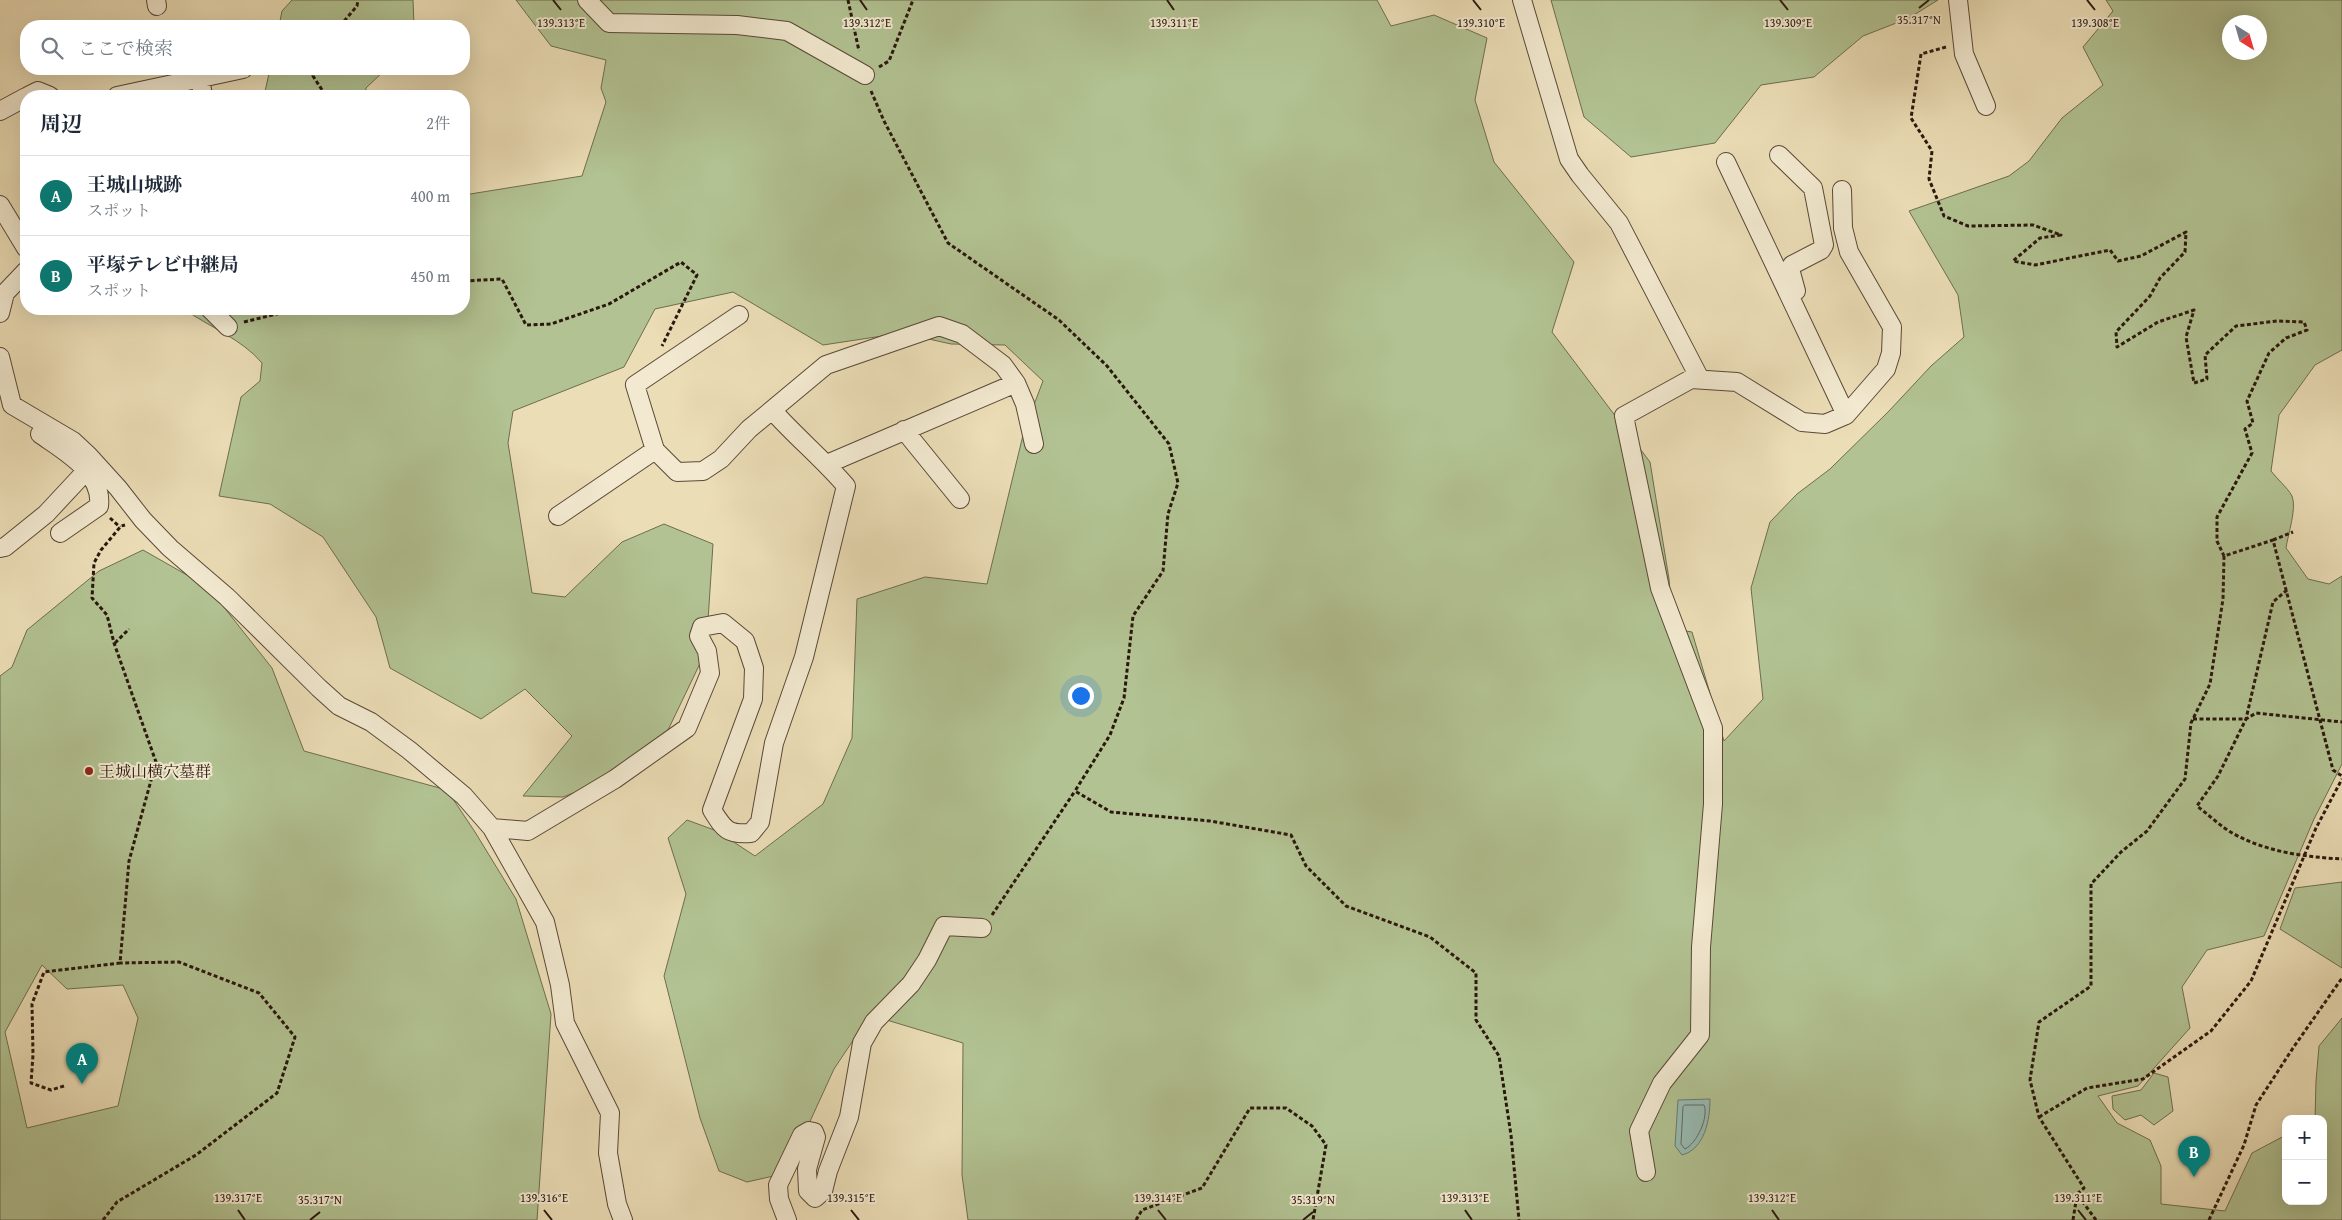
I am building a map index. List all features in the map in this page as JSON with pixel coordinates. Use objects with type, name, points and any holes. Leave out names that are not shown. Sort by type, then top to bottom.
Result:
[{"type":"street","points":[[587,0],[608,23],[737,25],[788,31],[865,75]]},
{"type":"street","points":[[1522,0],[1569,159],[1619,223],[1700,379]]},
{"type":"street","points":[[1958,0],[1964,54],[1986,106]]},
{"type":"street","points":[[145,90],[214,75]]},
{"type":"street","points":[[200,78],[202,90]]},
{"type":"street","points":[[0,111],[20,101]]},
{"type":"street","points":[[1779,155],[1813,188],[1824,245],[1819,252],[1792,265],[1790,269],[1796,289],[1790,296]]},
{"type":"street","points":[[1726,162],[1846,415]]},
{"type":"street","points":[[1646,1172],[1640,1131],[1662,1083],[1700,1035],[1701,947],[1713,804],[1713,728],[1660,588],[1624,416],[1691,379],[1737,382],[1802,422],[1825,424],[1846,415],[1886,369],[1891,354],[1892,327],[1849,252],[1843,228],[1842,190]]},
{"type":"street","points":[[0,205],[20,238]]},
{"type":"street","points":[[0,313],[5,293],[20,277]]},
{"type":"street","points":[[216,315],[228,326]]},
{"type":"street","points":[[739,315],[635,385],[655,450],[676,472],[703,471],[721,459],[749,429],[826,365],[939,326],[962,334],[1003,365],[1016,383],[1025,404],[1034,444]]},
{"type":"street","points":[[0,356],[12,405],[73,441],[81,448],[118,488],[143,520],[170,548],[227,597],[319,688],[339,706],[371,722],[410,750],[464,796],[492,828],[546,922],[560,985],[565,1023],[610,1113],[608,1152],[617,1204],[623,1220]]},
{"type":"street","points":[[827,464],[1016,383]]},
{"type":"street","points":[[492,828],[528,831],[615,779],[687,728],[710,674],[707,651],[699,636],[702,627],[724,623],[744,641],[754,668],[753,699],[712,810],[722,826],[735,834],[751,833],[760,822],[774,743],[804,657],[846,486],[827,464],[796,437],[772,410]]},
{"type":"street","points":[[25,414],[37,432],[86,470],[100,497],[100,506],[60,532]]},
{"type":"street","points":[[904,430],[960,499]]},
{"type":"street","points":[[558,516],[655,450]]},
{"type":"street","points":[[0,548],[5,547],[46,514],[86,470]]},
{"type":"street","points":[[787,1220],[779,1199],[778,1185],[802,1135],[809,1131],[814,1132],[816,1138],[807,1168],[808,1191],[814,1198],[823,1191],[828,1171],[850,1117],[862,1043],[874,1022],[911,984],[927,960],[944,926],[982,928]]},
{"type":"path","points":[[345,20],[357,6],[358,0]]},
{"type":"path","points":[[848,0],[865,75],[884,121],[948,243],[1059,320],[1107,366],[1170,444],[1178,483],[1168,514],[1163,571],[1133,616],[1124,698],[1110,735],[982,928]]},
{"type":"path","points":[[865,75],[889,61],[913,0]]},
{"type":"path","points":[[1950,46],[1921,54],[1911,118],[1932,151],[1928,179],[1944,216],[1968,226],[2033,225],[2062,235],[2040,238],[2013,261],[2035,266],[2110,250],[2118,260],[2141,256],[2186,232],[2185,252],[2160,278],[2150,296],[2116,332],[2117,347],[2158,322],[2194,310],[2186,337],[2194,384],[2207,379],[2204,355],[2236,326],[2277,321],[2304,322],[2307,330],[2286,338],[2269,353],[2247,401],[2253,423],[2245,429],[2252,453],[2217,517],[2217,541],[2224,556],[2223,599],[2210,684],[2193,719],[2185,779],[2147,831],[2122,852],[2091,884],[2091,986],[2039,1022],[2030,1080],[2039,1117],[2084,1188],[2077,1194],[2073,1220]]},
{"type":"path","points":[[313,75],[322,90]]},
{"type":"path","points":[[470,281],[502,279],[526,325],[552,324],[609,304],[681,262],[697,275],[659,351]]},
{"type":"path","points":[[228,326],[273,315]]},
{"type":"path","points":[[120,963],[129,861],[156,762],[114,643],[107,615],[92,598],[94,563],[101,550],[121,526],[143,520]]},
{"type":"path","points":[[2224,556],[2293,532]]},
{"type":"path","points":[[2039,1117],[2087,1088],[2143,1079],[2211,1031],[2251,981],[2304,857],[2342,778],[2333,770],[2273,540]]},
{"type":"path","points":[[2286,590],[2273,602],[2246,719],[2218,776],[2197,806],[2234,834],[2272,849],[2304,857],[2342,859]]},
{"type":"path","points":[[114,643],[129,629]]},
{"type":"path","points":[[2193,719],[2246,719],[2256,714],[2342,722]]},
{"type":"path","points":[[1075,790],[1111,812],[1210,822],[1291,835],[1306,866],[1346,906],[1430,936],[1476,973],[1476,1020],[1499,1056],[1512,1135],[1519,1220]]},
{"type":"path","points":[[64,1086],[51,1090],[31,1083],[33,1055],[32,1004],[44,972],[120,963],[179,962],[259,993],[295,1038],[277,1093],[196,1156],[117,1202],[103,1220]]},
{"type":"path","points":[[2210,1220],[2244,1145],[2256,1105],[2342,978]]},
{"type":"path","points":[[1136,1220],[1142,1210],[1202,1188],[1250,1108],[1286,1108],[1312,1126],[1326,1145],[1313,1220]]},
{"type":"path","points":[[2077,1194],[2096,1220]]},
{"type":"green space","points":[[292,0],[413,0],[414,20],[280,20],[282,11]]},
{"type":"green space","points":[[516,0],[1377,0],[1391,26],[1434,15],[1487,38],[1475,100],[1494,162],[1574,262],[1552,332],[1650,462],[1669,579],[1673,629],[1692,632],[1724,741],[1763,699],[1751,588],[1770,522],[1797,494],[1830,469],[1888,412],[1931,366],[1964,337],[1958,295],[1909,211],[2009,176],[2029,161],[2062,118],[2103,85],[2083,47],[2113,11],[2106,0],[2342,0],[2342,350],[2315,365],[2279,415],[2271,471],[2290,493],[2293,501],[2293,514],[2286,548],[2308,579],[2329,584],[2342,576],[2342,764],[2314,819],[2264,936],[2207,950],[2182,987],[2190,1028],[2138,1086],[2098,1096],[2117,1123],[2150,1140],[2161,1166],[2161,1204],[2225,1211],[2252,1153],[2282,1137],[2282,1205],[2327,1205],[2327,1115],[2315,1115],[2316,1081],[2319,1046],[2342,1018],[2342,1220],[968,1220],[962,1175],[963,1043],[870,1015],[834,1069],[801,1141],[778,1175],[747,1182],[719,1171],[700,1118],[664,976],[686,894],[668,838],[687,820],[717,831],[755,856],[823,804],[852,738],[857,599],[925,577],[987,584],[1024,431],[1043,381],[1005,345],[951,344],[902,333],[823,345],[733,292],[655,309],[624,367],[513,411],[508,443],[532,593],[565,597],[622,542],[664,524],[713,544],[706,651],[668,730],[629,767],[594,785],[563,797],[523,796],[572,736],[525,689],[481,719],[390,668],[376,617],[323,537],[270,504],[219,496],[241,397],[260,381],[262,363],[235,340],[193,315],[470,315],[470,194],[582,176],[606,102],[601,88],[606,60],[551,46]]},
{"type":"green space","points":[[1551,0],[1938,0],[1909,18],[1863,36],[1814,77],[1761,85],[1715,143],[1631,157],[1584,117]]},
{"type":"green space","points":[[269,75],[380,75],[366,90],[265,90]]},
{"type":"green space","points":[[143,550],[208,587],[272,668],[304,751],[447,790],[516,899],[551,1014],[537,1220],[0,1220],[0,676],[12,667],[27,630],[99,571]],"holes":[[[42,965],[67,989],[123,985],[138,1018],[118,1106],[27,1128],[5,1032]]]},
{"type":"green space","points":[[2342,882],[2342,968],[2280,929],[2295,888]]},
{"type":"green space","points":[[2154,1073],[2168,1077],[2173,1111],[2154,1125],[2141,1115],[2125,1120],[2113,1109],[2112,1096],[2141,1090]]},
{"type":"water","points":[[1710,1099],[1709,1115],[1701,1140],[1690,1152],[1682,1155],[1675,1146],[1678,1100]]},
{"type":"place","name":"王城山横穴墓群","points":[[89,771]]},
{"type":"place","name":"王城山城跡","points":[[82,1084]]},
{"type":"place","name":"平塚テレビ中継局","points":[[2194,1177]]}]
